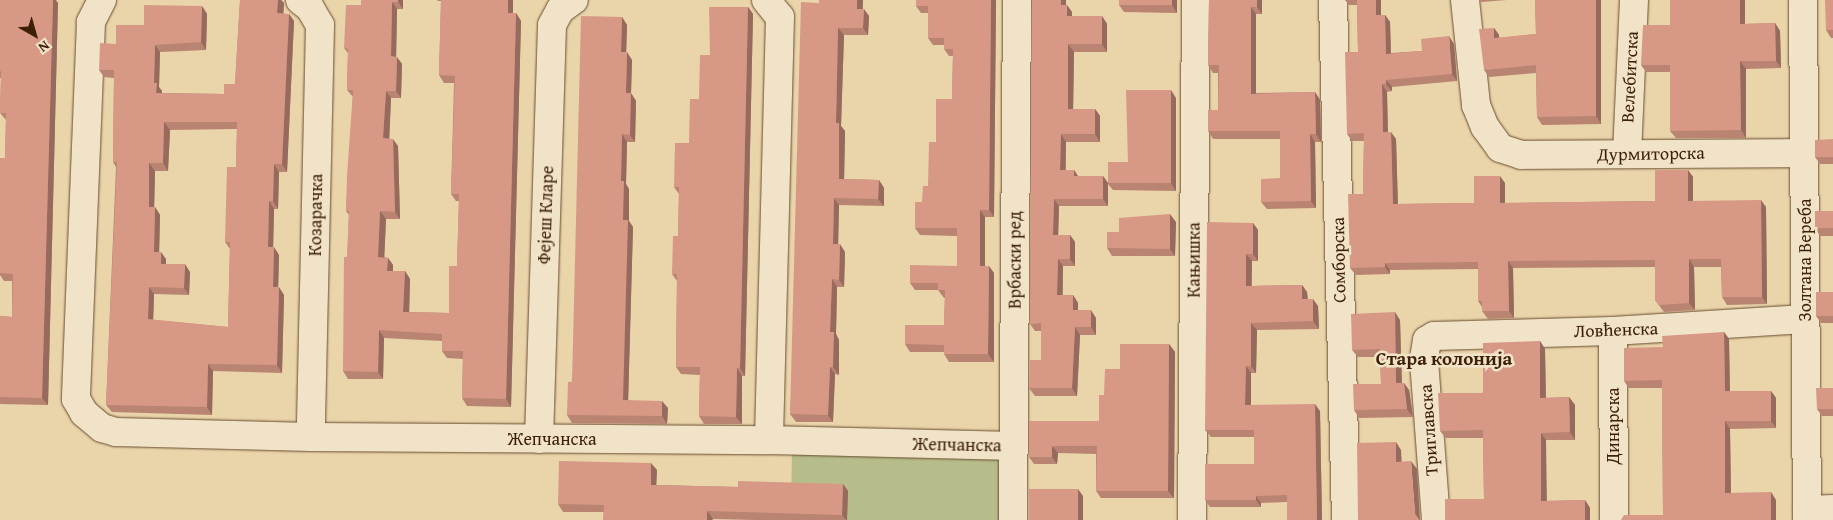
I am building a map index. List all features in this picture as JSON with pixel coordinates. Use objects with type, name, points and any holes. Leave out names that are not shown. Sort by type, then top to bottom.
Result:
[{"type":"street","name":"Жепчанска","points":[[102,0],[91,22],[76,399],[92,422],[116,432],[311,437],[769,440],[1014,446]]},
{"type":"street","name":"Козарачка","points":[[300,0],[310,8],[320,25],[311,437]]},
{"type":"street","name":"Фејеш Кларе","points":[[539,438],[552,25],[560,10],[574,0]]},
{"type":"street","points":[[766,0],[780,17],[769,440]]},
{"type":"street","name":"Врбаски ред","points":[[1013,520],[1016,0]]},
{"type":"street","name":"Кањишка","points":[[1192,520],[1196,0]]},
{"type":"street","name":"Сомборска","points":[[1333,0],[1346,520]]},
{"type":"street","name":"Дурмиторска","points":[[1464,0],[1476,105],[1485,127],[1500,148],[1521,155],[1804,153]]},
{"type":"street","name":"Велебитска","points":[[1627,154],[1634,0]]},
{"type":"street","name":"Золтана Вереба","points":[[1803,0],[1805,319],[1815,513]]},
{"type":"street","name":"Ловћенска","points":[[1427,340],[1443,335],[1613,331],[1805,319]]},
{"type":"street","name":"Динарска","points":[[1613,331],[1614,520]]},
{"type":"street","name":"Триглавска","points":[[1427,340],[1424,360],[1436,520]]},
{"type":"green space","points":[[792,447],[1006,449],[1005,520],[791,520]]},
{"type":"building","points":[[0,0],[53,0],[42,398],[0,397],[0,316],[12,317],[13,274],[0,273],[0,158],[5,158],[6,113],[0,113]]},
{"type":"building","points":[[240,0],[278,0],[277,13],[289,14],[282,164],[274,164],[273,201],[269,201],[268,247],[274,247],[273,287],[279,287],[277,365],[208,364],[207,407],[106,405],[117,162],[113,162],[114,70],[99,70],[100,43],[116,44],[116,25],[144,25],[144,5],[202,6],[201,42],[155,45],[154,83],[157,83],[156,93],[224,94],[224,84],[235,84]],"holes":[[[164,122],[237,122],[236,167],[227,167],[225,242],[230,242],[228,327],[148,319],[149,287],[184,288],[185,264],[161,264],[161,252],[154,252],[155,207],[149,207],[149,163],[163,163]]]},
{"type":"building","points":[[361,0],[398,0],[398,2],[392,2],[391,56],[397,57],[396,91],[386,91],[383,138],[393,139],[395,212],[380,211],[378,257],[388,258],[387,271],[405,271],[403,312],[449,313],[449,266],[457,266],[459,194],[451,194],[455,76],[439,75],[441,0],[508,0],[508,13],[516,13],[506,399],[462,398],[463,351],[442,351],[442,334],[379,330],[378,372],[343,371],[344,257],[347,257],[349,211],[346,211],[347,176],[353,90],[347,90],[348,49],[344,48],[346,5],[361,5]]},
{"type":"building","points":[[819,0],[857,0],[857,9],[864,9],[863,28],[838,28],[836,123],[839,123],[839,179],[879,180],[878,199],[834,198],[833,244],[840,244],[839,280],[832,279],[830,332],[834,332],[833,367],[830,367],[828,415],[790,414],[801,2],[819,3]]},
{"type":"building","points":[[916,0],[991,0],[989,210],[980,210],[980,266],[989,266],[988,354],[944,354],[944,345],[905,344],[905,325],[944,325],[945,290],[938,290],[938,283],[910,283],[910,265],[957,266],[957,228],[915,228],[915,202],[922,202],[923,186],[928,186],[929,142],[936,142],[936,99],[952,99],[953,49],[944,49],[944,38],[928,38],[928,6],[916,6]]},
{"type":"building","points":[[1032,0],[1061,0],[1061,5],[1067,5],[1067,16],[1102,16],[1102,44],[1068,44],[1068,109],[1095,109],[1095,134],[1061,134],[1060,170],[1074,170],[1074,176],[1103,176],[1103,199],[1054,199],[1053,235],[1070,235],[1070,259],[1058,259],[1057,295],[1073,295],[1073,310],[1091,310],[1091,327],[1075,327],[1072,388],[1029,388],[1030,360],[1041,360],[1041,323],[1030,324]]},
{"type":"building","points":[[1119,0],[1172,0],[1172,5],[1119,5]]},
{"type":"building","points":[[1209,0],[1257,0],[1257,7],[1251,7],[1251,94],[1315,92],[1316,134],[1310,134],[1311,201],[1261,202],[1261,179],[1280,178],[1280,131],[1208,131],[1208,110],[1218,110],[1219,65],[1208,65]]},
{"type":"building","points":[[1357,0],[1376,0],[1376,15],[1385,15],[1386,54],[1422,51],[1421,39],[1449,36],[1452,74],[1386,80],[1386,84],[1382,84],[1383,132],[1391,132],[1393,204],[1474,203],[1474,176],[1500,176],[1500,203],[1655,201],[1655,170],[1688,170],[1688,201],[1761,200],[1762,297],[1722,297],[1721,259],[1689,259],[1689,303],[1659,305],[1655,300],[1655,260],[1508,261],[1509,311],[1482,311],[1482,301],[1478,301],[1478,262],[1385,263],[1385,267],[1350,268],[1348,194],[1363,194],[1364,133],[1347,134],[1345,52],[1358,52]]},
{"type":"building","points":[[1535,0],[1596,0],[1596,116],[1537,117],[1536,65],[1484,70],[1479,29],[1494,28],[1494,38],[1536,34]]},
{"type":"building","points":[[1670,0],[1740,0],[1740,24],[1775,23],[1776,61],[1740,61],[1741,130],[1670,131],[1670,65],[1641,65],[1643,25],[1670,25]]},
{"type":"building","points":[[1825,0],[1833,0],[1833,30],[1826,30]]},
{"type":"building","points":[[709,7],[748,7],[740,368],[737,368],[736,417],[699,416],[700,367],[676,367],[677,274],[672,274],[673,236],[678,236],[679,187],[674,187],[675,143],[689,143],[690,99],[699,99],[700,55],[710,55]]},
{"type":"building","points":[[581,16],[622,17],[621,52],[627,52],[626,93],[631,93],[630,135],[622,134],[621,181],[624,181],[623,220],[628,220],[623,400],[662,401],[662,416],[567,415],[568,382],[572,382]]},
{"type":"building","points":[[1126,90],[1171,90],[1171,183],[1108,183],[1108,162],[1128,162]]},
{"type":"building","points":[[1833,139],[1833,157],[1815,157],[1815,140]]},
{"type":"building","points":[[1815,211],[1833,211],[1833,228],[1815,228]]},
{"type":"building","points":[[1170,214],[1170,249],[1107,248],[1107,232],[1119,232],[1119,218]]},
{"type":"building","points":[[1207,222],[1253,223],[1253,254],[1246,254],[1246,286],[1302,285],[1302,299],[1313,299],[1313,321],[1251,323],[1251,366],[1246,366],[1245,405],[1315,404],[1317,520],[1287,520],[1287,495],[1256,496],[1256,500],[1205,500],[1205,464],[1254,464],[1254,430],[1205,430]]},
{"type":"building","points":[[1816,292],[1833,292],[1833,316],[1816,316]]},
{"type":"building","points":[[1395,312],[1396,383],[1404,383],[1407,409],[1354,410],[1353,384],[1381,384],[1380,349],[1352,350],[1351,314]]},
{"type":"building","points":[[1724,332],[1725,391],[1771,391],[1771,421],[1725,421],[1725,493],[1771,492],[1771,520],[1621,520],[1624,515],[1663,515],[1662,380],[1624,381],[1624,348],[1663,347],[1662,336]]},
{"type":"building","points":[[1540,341],[1540,398],[1569,397],[1570,432],[1541,433],[1541,501],[1585,500],[1585,520],[1445,520],[1445,499],[1484,499],[1483,430],[1440,431],[1438,393],[1483,393],[1483,343]]},
{"type":"building","points":[[1120,344],[1169,344],[1168,491],[1096,491],[1097,446],[1052,446],[1052,457],[1029,457],[1029,421],[1099,421],[1099,395],[1104,395],[1105,369],[1120,369]]},
{"type":"building","points":[[1816,388],[1833,388],[1833,409],[1817,409]]},
{"type":"building","points":[[1396,442],[1396,462],[1411,461],[1415,514],[1419,520],[1358,520],[1357,443]]},
{"type":"building","points":[[559,461],[651,463],[651,485],[738,487],[738,481],[843,484],[842,515],[707,511],[707,520],[603,520],[604,505],[558,504]]},
{"type":"building","points":[[1029,489],[1078,489],[1078,520],[1029,520]]},
{"type":"district","name":"Стара колонија","points":[[1444,359]]}]
